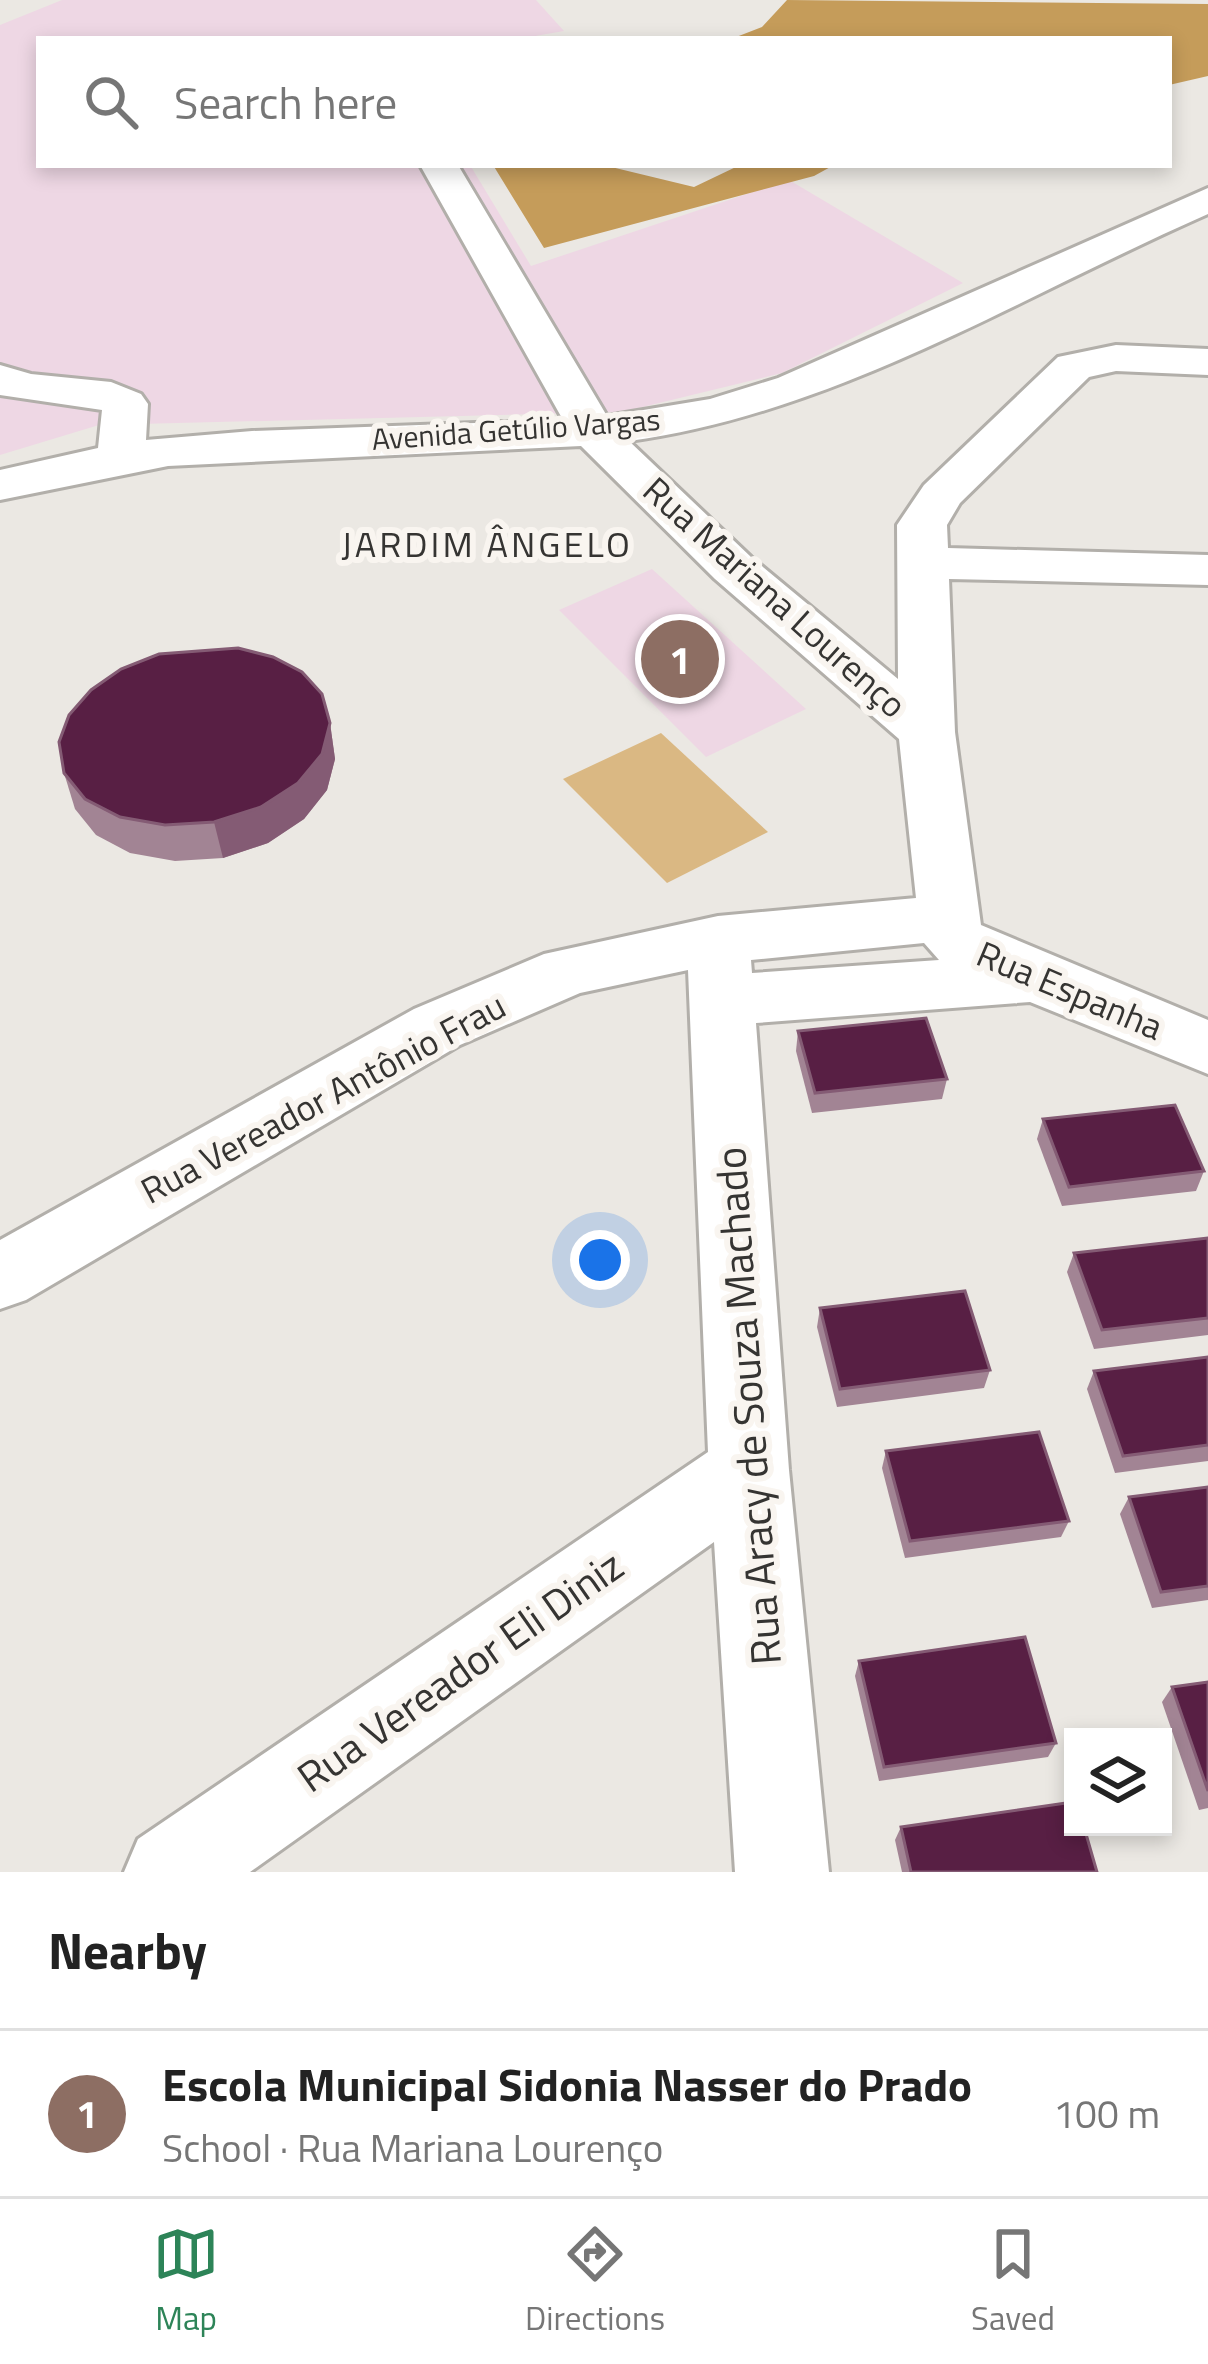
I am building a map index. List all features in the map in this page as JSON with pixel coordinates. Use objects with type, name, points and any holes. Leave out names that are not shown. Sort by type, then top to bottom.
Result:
[{"type":"street","name":"Rua Mariana Lourenço","points":[[441,168],[593,432],[733,568],[927,732],[945,918]]},
{"type":"street","name":"Avenida Getúlio Vargas","points":[[0,485],[121,455],[192,446],[593,432],[725,410],[802,386],[1208,200]]},
{"type":"street","points":[[927,732],[919,563],[922,525],[941,495],[1062,373],[1105,359],[1208,362]]},
{"type":"street","points":[[0,379],[25,388],[113,395],[125,404],[128,419],[121,455]]},
{"type":"street","points":[[919,563],[1208,570]]},
{"type":"street","name":"Rua Vereador Antônio Frau","points":[[720,970],[945,918]]},
{"type":"street","name":"Rua Espanha","points":[[945,918],[951,935],[968,950],[1208,1048]]},
{"type":"street","name":"Rua Aracy de Souza Machado","points":[[720,970],[749,1470],[782,1872]]},
{"type":"street","name":"Rua Vereador Antônio Frau","points":[[0,1276],[437,1027],[567,971],[1036,978]]},
{"type":"street","name":"Rua Vereador Eli Diniz","points":[[171,1872],[749,1470]]},
{"type":"shaded area","points":[[62,0],[536,0],[564,31],[535,36],[36,36],[36,168],[472,168],[531,266],[789,180],[963,283],[782,373],[622,412],[99,425],[0,455],[0,25]]},
{"type":"shaded area","points":[[787,0],[1208,4],[1208,76],[1172,84],[1172,36],[739,36],[762,27]]},
{"type":"shaded area","points":[[495,168],[615,168],[694,187],[734,168],[829,168],[814,176],[544,248]]},
{"type":"shaded area","points":[[652,569],[806,709],[706,757],[559,610]]},
{"type":"shaded area","points":[[661,733],[768,832],[667,883],[563,779]]},
{"type":"building","points":[[238,648],[273,657],[302,672],[322,694],[330,723],[322,754],[298,783],[261,807],[214,822],[165,825],[120,817],[85,799],[64,773],[59,742],[69,715],[91,690],[121,669],[159,654]]},
{"type":"building","points":[[926,1018],[947,1079],[815,1093],[798,1031]]},
{"type":"building","points":[[1175,1105],[1204,1171],[1069,1187],[1043,1119]]},
{"type":"building","points":[[1208,1238],[1208,1318],[1102,1330],[1074,1253]]},
{"type":"building","points":[[965,1291],[990,1370],[840,1389],[820,1308]]},
{"type":"building","points":[[1208,1357],[1208,1445],[1123,1456],[1094,1371]]},
{"type":"building","points":[[1039,1432],[1069,1521],[910,1541],[886,1451]]},
{"type":"building","points":[[1208,1487],[1208,1586],[1161,1592],[1129,1497]]},
{"type":"building","points":[[1025,1637],[1056,1743],[884,1767],[859,1661]]},
{"type":"building","points":[[1208,1682],[1208,1791],[1172,1687]]},
{"type":"building","points":[[1064,1803],[1064,1836],[1087,1836],[1097,1872],[911,1872],[901,1827]]},
{"type":"place","name":"Escola Municipal Sidonia Nasser do Prado","points":[[680,659]]},
{"type":"district","name":"JARDIM ÂNGELO","points":[[487,544]]}]
